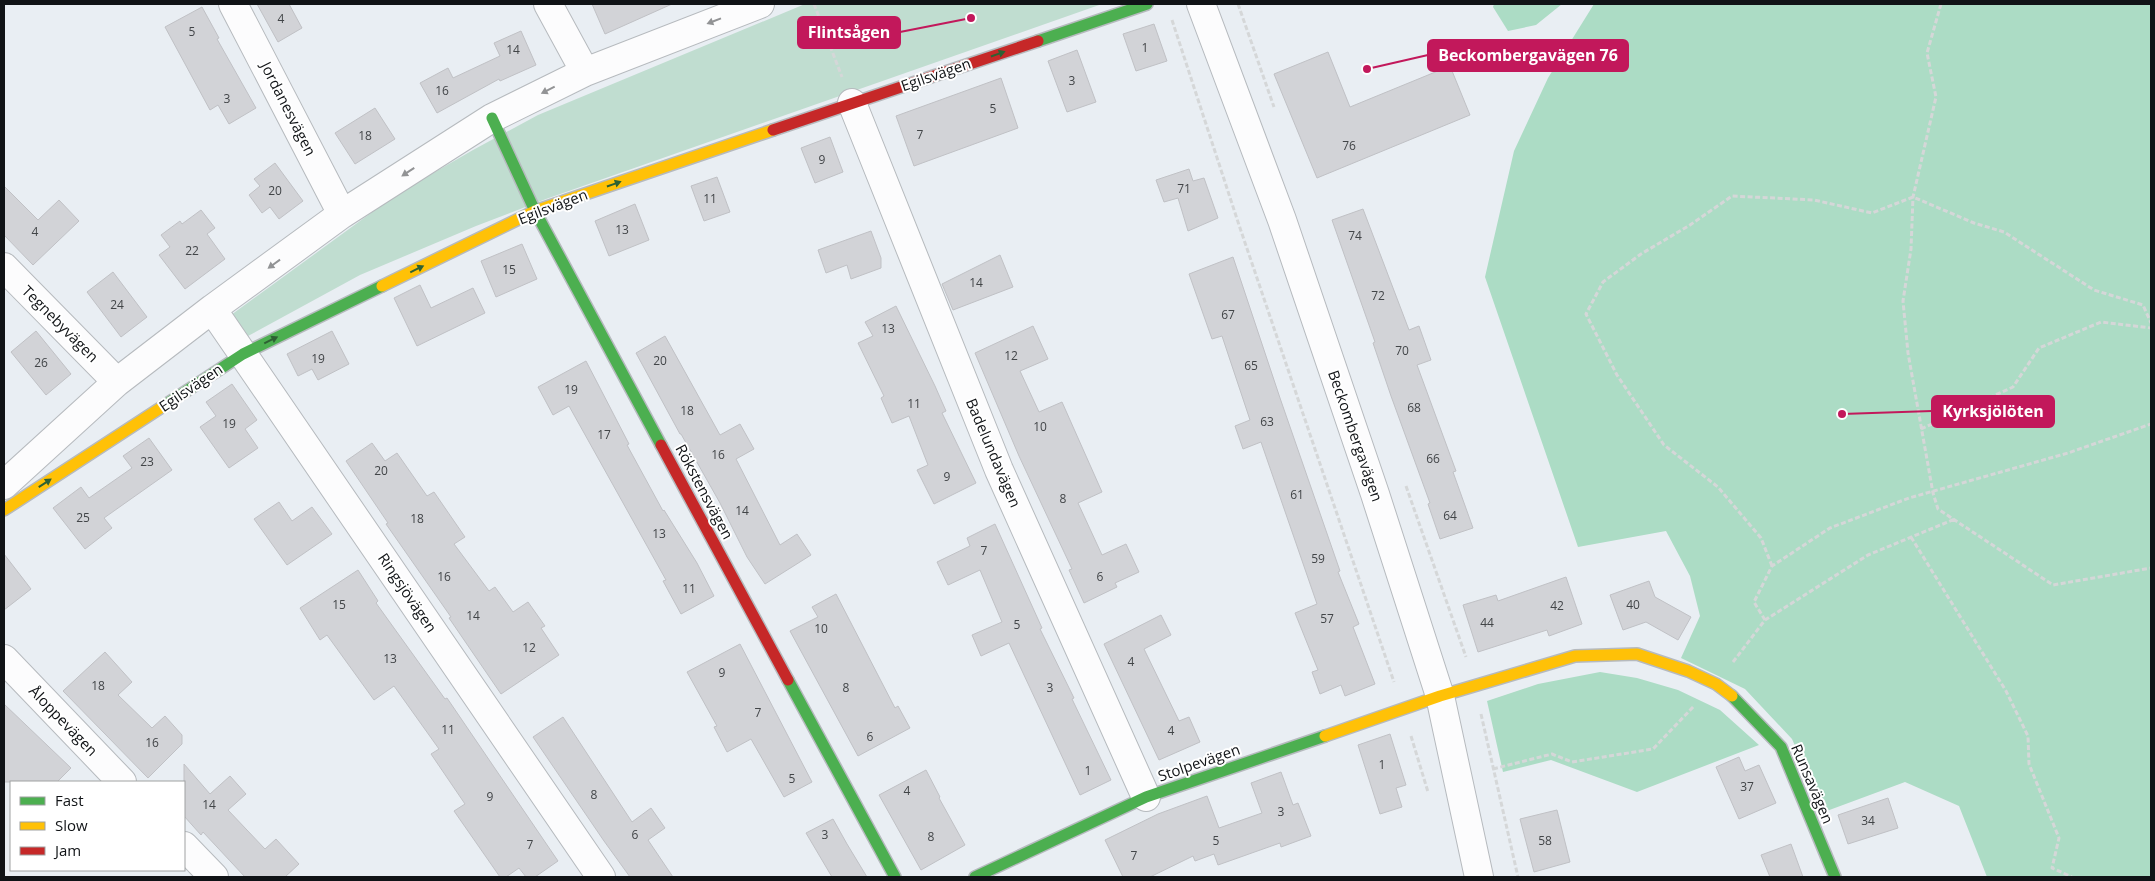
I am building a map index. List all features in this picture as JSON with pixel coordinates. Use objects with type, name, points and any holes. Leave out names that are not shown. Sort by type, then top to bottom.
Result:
[{"type":"street","name":"Jordanesvägen","points":[[233,4],[342,214]]},
{"type":"street","points":[[548,4],[585,72]]},
{"type":"street","points":[[4,485],[117,382],[212,309],[342,214],[492,118],[585,72],[760,4]]},
{"type":"street","name":"Egilsvägen","points":[[4,510],[243,354],[535,211],[1147,4]]},
{"type":"street","name":"Beckombergavägen","points":[[1201,4],[1282,220],[1375,494],[1440,696],[1479,877]]},
{"type":"street","name":"Badelundavägen","points":[[852,103],[998,470],[1146,797]]},
{"type":"street","name":"Rökstensvägen","points":[[492,118],[535,211],[895,877]]},
{"type":"street","name":"Tegnebyvägen","points":[[4,267],[117,382]]},
{"type":"street","name":"Ringsjövägen","points":[[212,309],[601,877]]},
{"type":"street","name":"Runsavägen","points":[[1440,696],[1575,656],[1637,654],[1688,671],[1716,684],[1740,703],[1781,747],[1835,877]]},
{"type":"street","name":"Åloppevägen","points":[[4,659],[121,781]]},
{"type":"street","name":"Stolpevägen","points":[[975,877],[1146,797],[1440,696]]},
{"type":"street","points":[[185,847],[214,877]]},
{"type":"path","points":[[814,4],[852,103]]},
{"type":"path","points":[[1941,4],[1927,53],[1936,97],[1913,197],[1911,249],[1903,301],[1908,353],[1933,493],[1938,509],[2052,585],[2151,568]]},
{"type":"path","points":[[1170,13],[1239,225],[1403,708],[1431,800]]},
{"type":"path","points":[[1772,566],[1761,538],[1718,487],[1664,445],[1617,375],[1586,314],[1603,282],[1641,254],[1690,225],[1732,196],[1814,200],[1872,213],[1913,197],[1974,223],[2004,232],[2094,290],[2143,305],[2151,323]]},
{"type":"path","points":[[1921,429],[2013,387],[2039,348],[2101,322],[2151,328]]},
{"type":"path","points":[[1765,620],[1754,602],[1772,566],[1830,528],[1909,498],[1933,493],[2068,453],[2151,424]]},
{"type":"path","points":[[1492,769],[1552,754],[1572,762],[1653,749],[1716,684],[1765,620],[1868,555],[1955,519]]},
{"type":"path","points":[[1912,537],[2006,691],[2028,736],[2029,764],[2060,838],[2052,868],[2072,877]]},
{"type":"green space","points":[[805,4],[1102,4],[546,199],[476,226],[360,275],[248,336],[231,315],[397,194],[473,150],[538,115]]},
{"type":"green space","points":[[1494,4],[1562,4],[1536,25],[1508,31],[1493,7]]},
{"type":"green space","points":[[1594,4],[2151,4],[2151,877],[1987,877],[1959,806],[1905,782],[1824,812],[1792,739],[1745,689],[1681,658],[1700,616],[1690,576],[1666,531],[1578,547],[1485,277],[1514,151],[1548,78]]},
{"type":"green space","points":[[1600,672],[1637,678],[1678,690],[1720,710],[1759,745],[1637,792],[1551,760],[1503,772],[1487,701],[1538,684]]},
{"type":"building","points":[[257,4],[289,4],[302,28],[278,42]]},
{"type":"building","points":[[592,4],[672,4],[605,34]]},
{"type":"building","points":[[202,7],[219,38],[217,39],[256,108],[229,124],[218,105],[210,110],[165,27]]},
{"type":"building","points":[[1154,24],[1167,61],[1136,71],[1123,34]]},
{"type":"building","points":[[521,31],[536,65],[500,81],[499,79],[437,113],[420,83],[448,68],[453,78],[500,56],[494,43]]},
{"type":"building","points":[[1077,50],[1096,102],[1067,112],[1048,61]]},
{"type":"building","points":[[1328,52],[1350,107],[1450,66],[1470,115],[1317,178],[1274,74]]},
{"type":"building","points":[[1001,78],[1018,128],[914,166],[896,116]]},
{"type":"building","points":[[375,108],[395,139],[355,164],[335,133]]},
{"type":"building","points":[[830,137],[843,172],[815,183],[801,148]]},
{"type":"building","points":[[275,163],[303,201],[279,219],[270,207],[262,213],[249,195],[260,186],[254,179]]},
{"type":"building","points":[[1189,169],[1193,181],[1204,178],[1218,218],[1188,231],[1178,198],[1164,202],[1156,180]]},
{"type":"building","points":[[717,177],[730,212],[704,221],[691,186]]},
{"type":"building","points":[[4,186],[38,220],[59,200],[79,221],[33,265],[4,235]]},
{"type":"building","points":[[635,204],[649,240],[609,256],[595,221]]},
{"type":"building","points":[[1363,209],[1409,330],[1419,326],[1431,360],[1417,365],[1456,471],[1453,472],[1473,528],[1440,539],[1428,504],[1430,503],[1391,396],[1373,343],[1375,342],[1332,220]]},
{"type":"building","points":[[201,210],[215,228],[207,234],[225,259],[185,289],[159,255],[170,247],[161,235],[180,221],[182,224]]},
{"type":"building","points":[[871,231],[881,258],[881,268],[851,279],[847,265],[826,273],[818,250]]},
{"type":"building","points":[[522,244],[537,279],[496,297],[481,261]]},
{"type":"building","points":[[1000,255],[1013,287],[953,310],[942,284]]},
{"type":"building","points":[[1233,257],[1340,571],[1338,572],[1359,624],[1353,627],[1375,684],[1345,696],[1341,685],[1320,694],[1312,672],[1318,670],[1295,613],[1317,604],[1261,442],[1243,449],[1235,426],[1250,420],[1222,336],[1212,339],[1189,274]]},
{"type":"building","points":[[113,272],[147,317],[121,337],[87,292]]},
{"type":"building","points":[[420,285],[431,308],[473,288],[485,313],[417,346],[394,298]]},
{"type":"building","points":[[896,306],[935,386],[946,411],[942,413],[976,483],[934,504],[917,470],[928,465],[909,416],[892,423],[881,398],[884,396],[858,343],[873,336],[865,322]]},
{"type":"building","points":[[1033,326],[1048,359],[1020,371],[1039,412],[1062,402],[1102,492],[1078,503],[1102,555],[1126,544],[1139,572],[1115,583],[1117,587],[1084,603],[1069,570],[1072,569],[1019,456],[975,353]]},
{"type":"building","points":[[36,331],[71,374],[46,395],[11,352]]},
{"type":"building","points":[[332,331],[349,364],[318,380],[312,369],[298,376],[287,354]]},
{"type":"building","points":[[665,336],[720,435],[740,424],[754,449],[736,459],[780,545],[797,534],[811,555],[765,584],[747,557],[720,503],[636,353]]},
{"type":"building","points":[[586,361],[629,444],[627,445],[663,511],[697,563],[714,596],[681,614],[663,581],[666,580],[569,406],[553,415],[538,387]]},
{"type":"building","points":[[232,384],[257,420],[245,429],[258,448],[229,468],[200,427],[216,416],[206,402]]},
{"type":"building","points":[[149,438],[172,470],[104,518],[112,528],[85,549],[53,508],[81,487],[89,498],[132,468],[123,456]]},
{"type":"building","points":[[372,443],[385,461],[397,453],[427,496],[434,492],[465,537],[454,544],[489,591],[495,587],[513,612],[528,602],[545,626],[541,628],[559,655],[501,694],[449,618],[451,617],[386,524],[388,523],[346,461]]},
{"type":"building","points":[[279,502],[292,521],[312,507],[332,534],[287,565],[254,519]]},
{"type":"building","points":[[995,524],[1042,628],[1040,629],[1111,780],[1080,795],[1009,643],[981,656],[972,635],[1002,622],[980,570],[948,585],[937,562],[970,546],[967,538]]},
{"type":"building","points":[[4,554],[31,589],[4,610]]},
{"type":"building","points":[[358,570],[378,601],[376,603],[445,699],[447,698],[558,861],[535,877],[526,877],[519,868],[506,877],[500,877],[454,811],[465,804],[431,754],[439,749],[394,686],[374,700],[327,635],[320,640],[300,608]]},
{"type":"building","points":[[1566,577],[1582,624],[1549,636],[1547,630],[1478,652],[1463,605],[1496,595],[1498,601]]},
{"type":"building","points":[[1649,581],[1655,597],[1691,617],[1678,640],[1646,622],[1623,630],[1610,595]]},
{"type":"building","points":[[836,594],[895,708],[898,706],[910,728],[858,756],[790,631],[818,617],[812,607]]},
{"type":"building","points":[[1161,615],[1171,635],[1144,649],[1179,721],[1189,717],[1200,742],[1159,760],[1104,644]]},
{"type":"building","points":[[740,644],[812,782],[784,797],[751,739],[727,752],[714,727],[717,726],[687,672]]},
{"type":"building","points":[[105,652],[132,682],[118,695],[152,728],[165,716],[182,735],[182,744],[148,778],[63,691]]},
{"type":"building","points":[[4,704],[71,768],[58,781],[4,782]]},
{"type":"building","points":[[563,717],[632,822],[651,808],[665,828],[648,840],[673,877],[630,877],[604,841],[533,737]]},
{"type":"building","points":[[1390,734],[1406,785],[1396,788],[1402,807],[1380,814],[1358,745]]},
{"type":"building","points":[[1739,757],[1745,771],[1759,765],[1776,803],[1739,819],[1716,767]]},
{"type":"building","points":[[184,764],[210,794],[230,776],[246,794],[228,810],[265,849],[276,839],[299,864],[285,877],[245,877],[203,832],[201,835],[185,817]]},
{"type":"building","points":[[926,770],[965,845],[921,870],[879,795]]},
{"type":"building","points":[[1281,772],[1293,805],[1298,803],[1311,836],[1281,847],[1280,843],[1218,865],[1214,854],[1195,861],[1193,856],[1150,877],[1123,877],[1105,840],[1158,814],[1207,796],[1219,828],[1262,813],[1251,783]]},
{"type":"building","points":[[1888,798],[1898,828],[1848,844],[1838,815]]},
{"type":"building","points":[[1557,810],[1570,862],[1534,872],[1520,819]]},
{"type":"building","points":[[833,819],[867,877],[832,877],[806,833]]},
{"type":"building","points":[[1791,844],[1803,877],[1770,877],[1761,855]]},
{"type":"traffic: fast","points":[[1038,41],[1147,4]]},
{"type":"traffic: fast","points":[[492,118],[535,211],[661,445]]},
{"type":"traffic: fast","points":[[165,405],[243,354],[382,286]]},
{"type":"traffic: fast","points":[[788,680],[895,877]]},
{"type":"traffic: fast","points":[[1732,696],[1781,747],[1835,877]]},
{"type":"traffic: fast","points":[[975,877],[1146,797],[1325,736]]},
{"type":"traffic: slow","points":[[382,286],[535,211],[773,130]]},
{"type":"traffic: slow","points":[[4,510],[165,405]]},
{"type":"traffic: slow","points":[[1325,736],[1440,696],[1575,656],[1637,654],[1688,671],[1716,684],[1732,696]]},
{"type":"traffic: jam","points":[[773,130],[1038,41]]},
{"type":"traffic: jam","points":[[661,445],[788,680]]},
{"type":"place","name":"Flintsågen","points":[[971,18]]},
{"type":"place","name":"Beckombergavägen 76","points":[[1367,69]]},
{"type":"place","name":"Kyrksjölöten","points":[[1842,414]]}]
